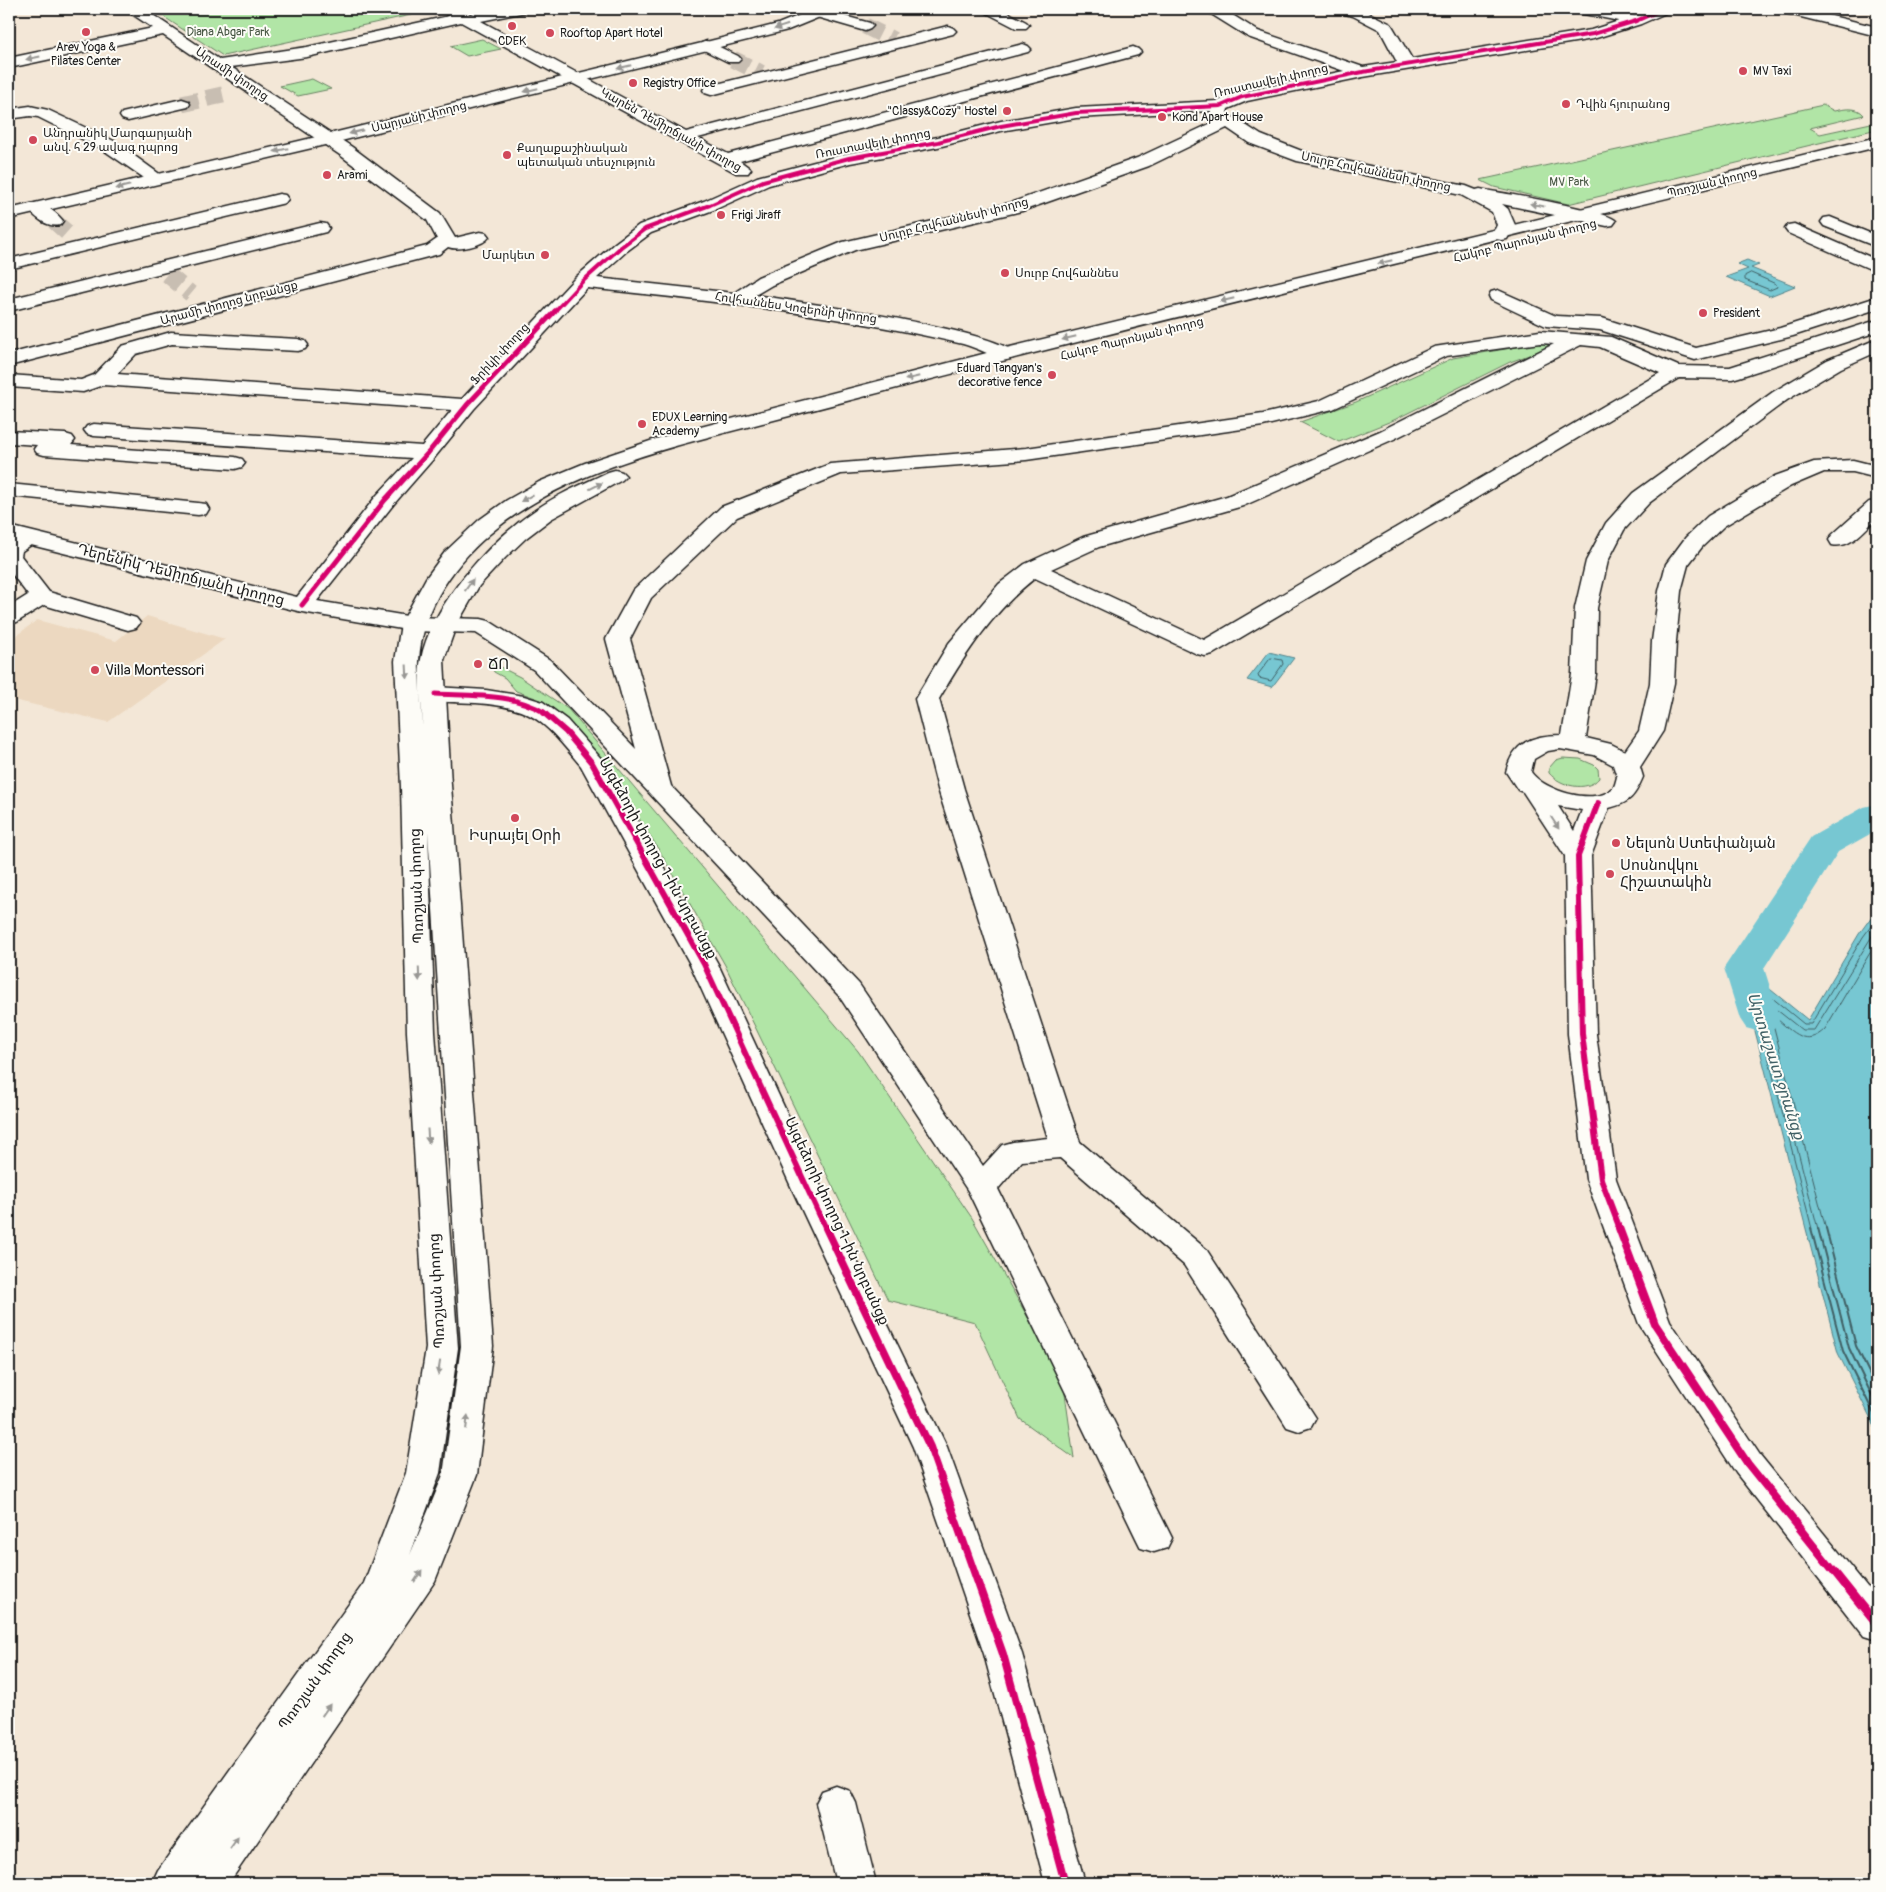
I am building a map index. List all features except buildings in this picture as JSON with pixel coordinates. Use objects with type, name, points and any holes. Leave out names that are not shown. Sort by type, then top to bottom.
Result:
[{"type":"street","name":"Արամի փողոց","points":[[134,9],[329,139]]},
{"type":"street","name":"Կարեն Դեմիրճյանի փողոց","points":[[448,9],[578,78],[763,181]]},
{"type":"street","points":[[218,65],[307,52],[466,18],[521,9]]},
{"type":"street","points":[[990,9],[1021,25]]},
{"type":"street","points":[[1198,9],[1218,13],[1253,34],[1364,72]]},
{"type":"street","points":[[1342,9],[1386,27],[1407,65]]},
{"type":"street","points":[[1579,9],[1597,11],[1636,21]]},
{"type":"street","name":"Ռուստավելի փողոց","points":[[763,181],[849,158],[938,142],[1001,126],[1076,113],[1224,114],[1242,97],[1364,72],[1593,34],[1636,21],[1663,9]]},
{"type":"street","points":[[1786,9],[1824,17],[1877,32]]},
{"type":"street","points":[[822,11],[865,26]]},
{"type":"street","name":"Սարյանի փողոց","points":[[9,214],[156,178],[329,139],[707,46],[783,27],[822,11]]},
{"type":"street","points":[[1824,17],[1842,11],[1860,13]]},
{"type":"street","points":[[9,63],[166,30]]},
{"type":"street","points":[[497,34],[515,30]]},
{"type":"street","points":[[711,90],[764,74],[948,31]]},
{"type":"street","points":[[525,50],[547,44]]},
{"type":"street","points":[[707,46],[732,58]]},
{"type":"street","points":[[684,137],[1024,49]]},
{"type":"street","points":[[726,160],[1133,52]]},
{"type":"street","points":[[234,92],[253,88]]},
{"type":"street","points":[[128,116],[182,104]]},
{"type":"street","points":[[9,114],[30,111],[42,113],[108,145],[156,178]]},
{"type":"street","name":"Սուրբ Հովհաննեսի փողոց","points":[[738,298],[765,281],[849,246],[1016,207],[1143,162],[1224,114],[1256,139],[1303,157],[1466,191],[1499,209],[1506,225],[1501,235]]},
{"type":"street","points":[[329,139],[434,217],[454,243]]},
{"type":"street","name":"Պռոշյան փողոց","points":[[1635,202],[1877,142]]},
{"type":"street","name":"Հակոբ Պարոնյան փողոց","points":[[444,626],[470,583],[518,533],[543,514],[584,491],[619,474],[651,463],[960,383],[1877,152]]},
{"type":"street","name":"Ֆրիկի փողոց","points":[[302,605],[379,507],[428,453],[467,405],[582,282],[644,229],[710,205],[763,181]]},
{"type":"street","points":[[1466,191],[1585,214],[1607,221]]},
{"type":"street","points":[[9,264],[78,242],[279,199]]},
{"type":"street","name":"Հակոբ Պարոնյան փողոց","points":[[413,624],[437,578],[453,557],[487,525],[515,505],[569,477],[669,441],[1006,354],[1635,202]]},
{"type":"street","points":[[37,208],[54,221]]},
{"type":"street","points":[[1830,222],[1877,242]]},
{"type":"street","points":[[9,305],[162,270],[320,228]]},
{"type":"street","points":[[1794,229],[1877,267]]},
{"type":"street","name":"Արամի փողոց նրբանցք","points":[[9,360],[480,237]]},
{"type":"street","name":"Հովհաննես Կոզերնի փողոց","points":[[582,282],[738,298],[890,322],[977,343],[998,349],[1006,354]]},
{"type":"street","points":[[191,294],[208,309]]},
{"type":"street","points":[[1498,296],[1553,322],[1602,324],[1695,354],[1786,332],[1877,303]]},
{"type":"street","points":[[659,790],[618,639],[641,594],[729,512],[837,468],[1026,454],[1263,420],[1326,405],[1441,351],[1540,337],[1604,342],[1675,372],[1732,373],[1877,326]]},
{"type":"street","points":[[9,381],[83,386],[101,379],[129,350],[172,338],[298,345]]},
{"type":"street","points":[[1298,1418],[1195,1257],[1066,1147],[951,789],[927,699],[957,648],[1007,589],[1033,569],[1091,542],[1244,497],[1387,435],[1578,339]]},
{"type":"street","points":[[1573,742],[1584,674],[1586,608],[1598,561],[1614,528],[1640,498],[1780,396],[1834,364],[1877,345]]},
{"type":"street","points":[[1033,569],[1205,649],[1675,372]]},
{"type":"street","points":[[101,379],[467,405]]},
{"type":"street","points":[[94,430],[428,453]]},
{"type":"street","points":[[9,437],[65,440]]},
{"type":"street","points":[[44,449],[236,463]]},
{"type":"street","points":[[1627,767],[1651,731],[1662,683],[1664,641],[1670,591],[1677,564],[1694,542],[1716,521],[1783,481],[1821,466],[1853,466],[1877,472]]},
{"type":"street","points":[[9,490],[198,508]]},
{"type":"street","points":[[1840,540],[1877,506]]},
{"type":"street","points":[[18,535],[10,556],[40,597],[128,623]]},
{"type":"street","name":"Դերենիկ Դեմիրճյանի փողոց","points":[[18,535],[302,605],[413,624],[481,626],[542,665],[849,990],[982,1188],[1154,1538]]},
{"type":"street","points":[[9,617],[40,597]]},
{"type":"street","name":"Պռոշյան փողոց","points":[[172,1883],[380,1589],[422,1473],[442,1348],[421,1032],[414,787],[406,662],[413,624]]},
{"type":"street","name":"Պռոշյան փողոց","points":[[206,1883],[422,1571],[460,1475],[477,1346],[439,794],[432,660],[444,626]]},
{"type":"street","name":"Այգեձորի փողոց 1-ին նրբանցք","points":[[435,694],[517,701],[534,707],[548,716],[572,739],[592,763],[704,964],[808,1191],[930,1447],[1003,1654],[1065,1883]]},
{"type":"street","points":[[1573,742],[1601,748],[1615,756],[1627,767],[1630,774],[1630,784],[1624,792],[1613,798],[1598,802],[1581,803],[1547,796],[1534,789],[1524,780],[1519,771],[1519,762],[1524,754],[1542,744],[1573,742]]},
{"type":"street","points":[[1534,789],[1578,856]]},
{"type":"street","points":[[1598,802],[1578,856],[1582,1034],[1601,1178],[1655,1324],[1748,1464],[1877,1625]]},
{"type":"street","points":[[982,1188],[1014,1152],[1066,1147]]},
{"type":"street","points":[[836,1803],[856,1883]]},
{"type":"shaded area","name":"Villa Montessori","points":[[147,616],[225,639],[108,722],[9,699],[9,641],[37,620],[116,641]]},
{"type":"green space","name":"Diana Abgar Park","points":[[152,9],[413,9],[420,13],[223,56]]},
{"type":"green space","points":[[482,39],[501,49],[467,56],[450,46]]},
{"type":"green space","points":[[312,79],[331,89],[298,96],[280,86]]},
{"type":"green space","name":"MV Park","points":[[1823,105],[1834,111],[1854,109],[1864,115],[1810,128],[1820,134],[1871,123],[1877,123],[1877,129],[1568,204],[1494,187],[1480,180]]},
{"type":"green space","points":[[1540,343],[1548,344],[1548,348],[1510,362],[1394,420],[1339,442],[1300,422],[1356,402],[1453,358]]},
{"type":"green space","points":[[490,662],[520,677],[568,709],[858,1051],[972,1218],[1063,1380],[1074,1458],[1020,1419],[975,1322],[888,1300],[725,965],[659,850],[602,760],[583,737],[559,713],[541,700],[516,691],[505,678],[494,672]]},
{"type":"green space","points":[[1563,758],[1580,759],[1594,765],[1598,769],[1599,778],[1594,783],[1588,785],[1574,786],[1554,778],[1549,773],[1549,768],[1556,760]]},
{"type":"water","points":[[1747,260],[1759,265],[1751,268],[1795,286],[1770,296],[1726,277],[1748,269],[1737,264]]},
{"type":"water","points":[[1269,652],[1294,658],[1272,687],[1247,680]]},
{"type":"water","points":[[1877,909],[1877,1431],[1838,1353],[1747,1000],[1744,968],[1808,1020],[1859,934]]},
{"type":"waterway","name":"Արտաշատ ջրանցք","points":[[1760,1019],[1744,968],[1824,845],[1877,815]]},
{"type":"tunnel","points":[[865,26],[893,40]]},
{"type":"tunnel","points":[[733,59],[761,73]]},
{"type":"tunnel","points":[[182,104],[227,94]]},
{"type":"tunnel","points":[[54,221],[72,237]]},
{"type":"tunnel","points":[[167,274],[191,294]]},
{"type":"cycle path","points":[[302,605],[385,500],[428,453],[467,405],[582,282],[621,247],[645,229],[710,205],[763,181],[849,158],[938,142],[1001,126],[1076,113],[1221,106],[1242,97],[1363,72],[1593,34],[1636,21],[1663,9]]},
{"type":"cycle path","points":[[435,694],[486,697],[524,703],[551,718],[573,740],[592,763],[704,964],[808,1191],[930,1447],[1003,1654],[1065,1883]]},
{"type":"cycle path","points":[[1598,803],[1578,856],[1582,1034],[1601,1179],[1655,1324],[1748,1464],[1877,1625]]},
{"type":"place","name":"CDEK","points":[[512,26]]},
{"type":"place","name":"Arev Yoga & Pilates Center","points":[[86,32]]},
{"type":"place","name":"Rooftop Apart Hotel","points":[[550,33]]},
{"type":"place","name":"MV Taxi","points":[[1743,71]]},
{"type":"place","name":"Registry Office","points":[[633,83]]},
{"type":"place","name":"Դվին հյուրանոց","points":[[1566,104]]},
{"type":"place","name":"\"Classy&Cozy\" Hostel","points":[[1007,111]]},
{"type":"place","name":"Kond Apart House","points":[[1162,117]]},
{"type":"place","name":"Անդրանիկ Մարգարյանի անվ. հ 29 ավագ դպրոց","points":[[33,140]]},
{"type":"place","name":"Քաղաքաշինական պետական տեսչություն","points":[[507,155]]},
{"type":"place","name":"Arami","points":[[327,175]]},
{"type":"place","name":"Frigi Jiraff","points":[[721,215]]},
{"type":"place","name":"Մարկետ","points":[[545,255]]},
{"type":"place","name":"Սուրբ Հովհաննես","points":[[1005,273]]},
{"type":"place","name":"President","points":[[1703,313]]},
{"type":"place","name":"Eduard Tangyan's decorative fence","points":[[1052,375]]},
{"type":"place","name":"EDUX Learning Academy","points":[[642,424]]},
{"type":"place","name":"ՃՈ","points":[[478,664]]},
{"type":"place","name":"Villa Montessori","points":[[95,670]]},
{"type":"place","name":"Իսրայել Օրի","points":[[515,818]]},
{"type":"place","name":"Նելսոն Ստեփանյան","points":[[1616,843]]},
{"type":"place","name":"Սոսնովկու Հիշատակին","points":[[1610,874]]}]
